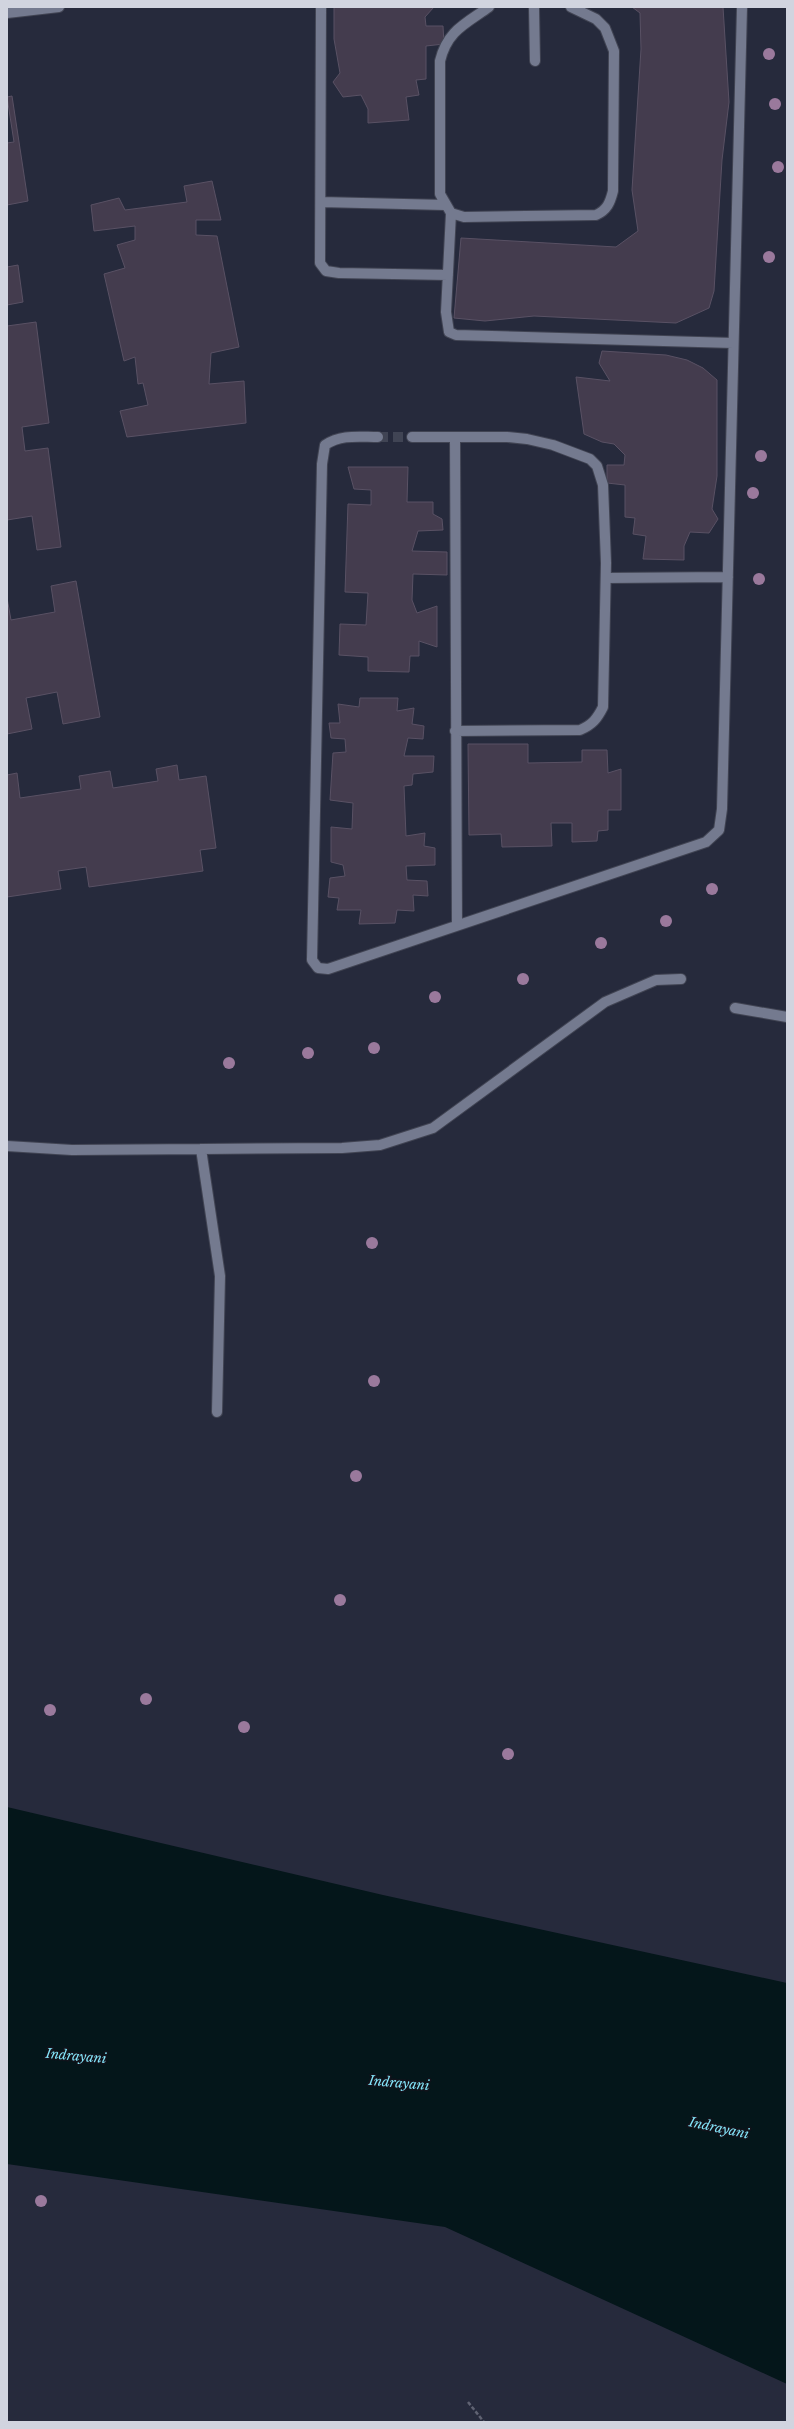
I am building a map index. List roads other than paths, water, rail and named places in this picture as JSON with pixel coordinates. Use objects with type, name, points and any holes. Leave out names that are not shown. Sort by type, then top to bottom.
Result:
[{"type":"street","points":[[7,13],[30,9],[59,7]]},
{"type":"street","points":[[321,7],[320,263],[326,271],[339,273],[448,275]]},
{"type":"street","points":[[489,7],[450,35],[443,47],[440,61],[440,194],[448,209],[447,322],[449,332],[456,335],[734,343]]},
{"type":"street","points":[[534,7],[535,61]]},
{"type":"street","points":[[321,202],[448,209],[464,216],[596,215],[605,211],[613,191],[614,51],[606,28],[596,19],[572,7]]},
{"type":"street","points":[[378,438],[343,437],[333,440],[325,445],[322,464],[312,960],[318,968],[328,969],[706,842],[719,830],[722,809],[742,7]]},
{"type":"street","points":[[412,437],[527,439],[554,445],[590,459],[597,466],[602,480],[606,578],[603,707],[597,718],[589,726],[580,730],[455,731]]},
{"type":"street","points":[[455,437],[455,731],[457,925]]},
{"type":"street","points":[[606,578],[728,577]]},
{"type":"street","points":[[7,1146],[72,1150],[342,1148],[380,1145],[433,1128],[605,1002],[656,980],[681,980]]},
{"type":"street","points":[[735,1008],[787,1016]]},
{"type":"street","points":[[201,1149],[220,1276],[217,1412]]},
{"type":"water","name":"Indrayani","points":[[7,1807],[383,1895],[787,1983],[787,2384],[445,2227],[7,2164]]},
{"type":"tunnel","points":[[378,437],[412,437]]}]
